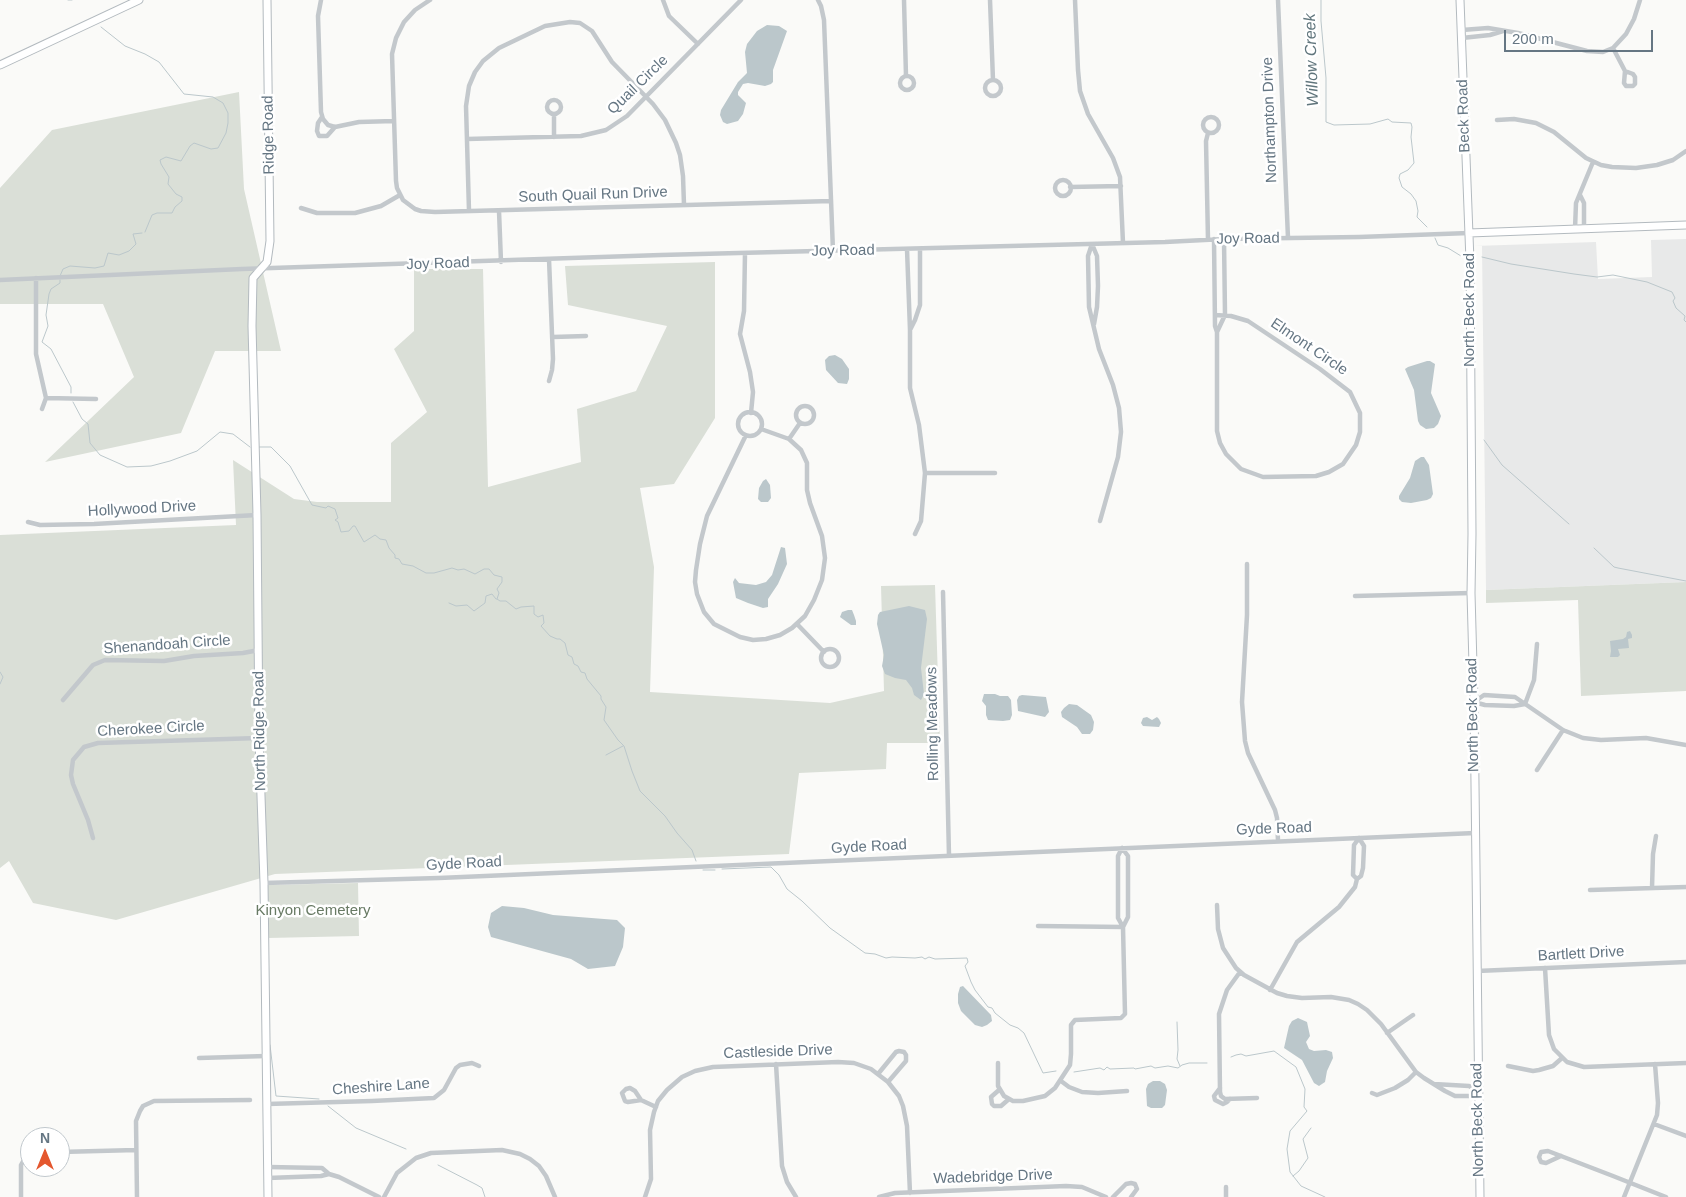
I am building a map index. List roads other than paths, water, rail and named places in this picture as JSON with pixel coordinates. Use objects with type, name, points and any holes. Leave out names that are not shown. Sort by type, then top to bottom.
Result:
[{"type":"street","points":[[0,65],[131,2],[139,0]]},
{"type":"street","name":"Ridge Road","points":[[262,269],[267,262],[270,241],[266,0]]},
{"type":"street","points":[[320,0],[318,16],[322,117],[328,125],[335,127],[358,122],[394,121]]},
{"type":"street","points":[[301,208],[317,213],[365,211],[381,206],[400,195],[396,181],[392,60],[396,38],[409,15],[430,0]]},
{"type":"street","points":[[663,0],[670,16],[698,44]]},
{"type":"street","name":"Quail Circle","points":[[467,139],[587,135],[606,130],[624,119],[741,0]]},
{"type":"street","points":[[818,0],[824,20],[833,251]]},
{"type":"street","points":[[904,0],[906,76]]},
{"type":"street","points":[[990,0],[994,80]]},
{"type":"street","points":[[1075,0],[1080,91],[1088,114],[1113,158],[1121,186],[1123,243]]},
{"type":"street","name":"Northampton Drive","points":[[1278,0],[1288,238]]},
{"type":"street","name":"Beck Road","points":[[1460,0],[1467,201],[1470,233]]},
{"type":"street","points":[[1462,34],[1490,34],[1504,31],[1594,52],[1603,52],[1620,42],[1631,26],[1640,0]]},
{"type":"street","points":[[469,212],[467,94],[479,66],[499,48],[537,29],[551,24],[576,22],[589,28],[612,62],[646,97],[664,120],[676,143],[682,168],[684,205]]},
{"type":"street","points":[[1612,48],[1625,71]]},
{"type":"street","points":[[554,115],[554,137]]},
{"type":"street","points":[[322,117],[318,123],[317,131],[320,136],[327,136],[335,127]]},
{"type":"street","points":[[1496,120],[1514,119],[1536,122],[1548,128],[1593,162],[1616,168],[1649,167],[1673,160],[1686,151]]},
{"type":"street","name":"Elmont Circle","points":[[1208,133],[1206,141],[1214,272],[1215,326],[1217,332],[1217,431],[1220,443],[1229,459],[1246,472],[1263,477],[1316,476],[1329,472],[1343,464],[1353,451],[1360,432],[1360,413],[1350,392],[1320,369],[1248,321],[1231,316],[1215,315]]},
{"type":"street","points":[[1575,229],[1576,203],[1593,162]]},
{"type":"street","points":[[1070,187],[1121,186]]},
{"type":"street","name":"South Quail Run Drive","points":[[400,195],[409,206],[421,211],[469,212],[831,201]]},
{"type":"street","points":[[1580,195],[1584,203],[1584,228]]},
{"type":"street","points":[[499,211],[501,262]]},
{"type":"street","name":"Joy Road","points":[[0,280],[550,259],[907,250],[1686,225]]},
{"type":"street","name":"North Beck Road","points":[[1470,233],[1471,593],[1480,1197]]},
{"type":"street","name":"Elmont Circle","points":[[1217,332],[1225,316],[1224,239]]},
{"type":"street","points":[[1092,244],[1097,256],[1098,286],[1098,307],[1094,326]]},
{"type":"street","points":[[1092,244],[1088,256],[1089,307],[1099,349],[1113,385],[1119,408],[1121,432],[1118,457],[1100,521]]},
{"type":"street","points":[[910,330],[920,305],[920,249]]},
{"type":"street","points":[[907,250],[910,388],[919,425],[925,473],[921,521],[915,534]]},
{"type":"street","points":[[746,253],[744,311],[740,334],[753,392],[751,413]]},
{"type":"street","points":[[548,381],[552,370],[553,337],[550,259]]},
{"type":"street","name":"North Ridge Road","points":[[262,269],[253,278],[252,326],[264,884],[268,1197]]},
{"type":"street","points":[[1214,272],[1225,272]]},
{"type":"street","points":[[36,278],[36,354],[46,398],[42,409]]},
{"type":"street","points":[[1215,294],[1225,294]]},
{"type":"street","points":[[553,337],[586,336]]},
{"type":"street","points":[[46,398],[96,399]]},
{"type":"street","points":[[803,406],[810,407],[814,413],[812,420],[807,424],[800,423],[796,417],[797,410],[803,406]]},
{"type":"street","points":[[756,414],[761,420],[761,429],[754,435],[746,436],[739,429],[738,424],[742,415],[756,414]]},
{"type":"street","points":[[790,439],[800,423]]},
{"type":"street","points":[[746,436],[708,516],[696,570],[697,594],[704,612],[714,624],[740,637],[753,640],[780,635],[797,624],[814,600],[822,580],[825,558],[822,536],[807,490],[806,463],[801,450],[790,439],[761,429]]},
{"type":"street","points":[[925,473],[995,473]]},
{"type":"street","name":"Hollywood Drive","points":[[28,522],[40,525],[94,524],[257,515]]},
{"type":"street","points":[[1246,564],[1242,702],[1245,741],[1248,753],[1277,818],[1278,841]]},
{"type":"street","name":"Rolling Meadows","points":[[943,592],[949,856]]},
{"type":"street","points":[[1355,596],[1471,593]]},
{"type":"street","points":[[797,624],[824,652]]},
{"type":"street","points":[[1525,704],[1534,680],[1537,644]]},
{"type":"street","points":[[830,649],[836,652],[838,658],[836,664],[829,667],[823,664],[821,658],[824,652],[830,649]]},
{"type":"street","name":"Shenandoah Circle","points":[[63,700],[93,665],[105,660],[164,661],[194,656],[243,653],[259,650]]},
{"type":"street","points":[[1474,702],[1484,695],[1515,697],[1563,730],[1590,740],[1646,738],[1686,744]]},
{"type":"street","points":[[1474,702],[1485,705],[1514,706],[1525,704]]},
{"type":"street","points":[[1537,770],[1563,730]]},
{"type":"street","name":"Cherokee Circle","points":[[93,838],[70,775],[73,760],[84,747],[98,743],[260,738]]},
{"type":"street","name":"Gyde Road","points":[[264,884],[1475,833]]},
{"type":"street","points":[[1652,888],[1656,836]]},
{"type":"street","points":[[1270,990],[1297,942],[1340,907],[1355,887],[1363,868],[1364,846],[1359,838],[1354,845],[1353,875],[1357,879]]},
{"type":"street","points":[[998,1063],[999,1090],[1004,1096],[1024,1102],[1045,1096],[1061,1081],[1070,1065],[1071,1025],[1074,1020],[1121,1018],[1125,1014],[1123,927],[1118,918],[1118,856],[1122,848],[1128,856],[1128,917],[1123,927]]},
{"type":"street","points":[[1590,890],[1686,887]]},
{"type":"street","points":[[1218,905],[1220,940],[1227,955],[1240,972],[1270,990],[1292,997],[1331,997],[1349,1000],[1371,1013],[1416,1072],[1434,1084],[1455,1096],[1471,1096],[1478,1091],[1469,1086],[1434,1084]]},
{"type":"street","points":[[1038,926],[1123,927]]},
{"type":"street","name":"Bartlett Drive","points":[[1477,971],[1686,962]]},
{"type":"street","points":[[1546,968],[1549,1035],[1554,1049],[1572,1065],[1584,1068],[1686,1063]]},
{"type":"street","points":[[1240,972],[1227,990],[1219,1014],[1221,1096],[1230,1099],[1257,1098]]},
{"type":"street","points":[[1388,1033],[1414,1015]]},
{"type":"street","points":[[878,1074],[896,1052],[904,1052],[906,1061],[888,1082]]},
{"type":"street","points":[[199,1058],[266,1056]]},
{"type":"street","points":[[1508,1066],[1539,1070],[1553,1066],[1562,1058]]},
{"type":"street","name":"Castleside Drive","points":[[645,1197],[651,1179],[650,1130],[656,1106],[661,1097],[682,1077],[695,1071],[713,1067],[846,1062],[864,1066],[878,1074],[888,1082],[899,1096],[906,1116],[910,1193]]},
{"type":"street","name":"Cheshire Lane","points":[[267,1104],[434,1098],[444,1090],[456,1068],[460,1065],[472,1063],[479,1066]]},
{"type":"street","points":[[776,1064],[782,1166],[786,1182],[796,1197]]},
{"type":"street","points":[[1624,1197],[1654,1124],[1657,1109],[1655,1064]]},
{"type":"street","points":[[1372,1093],[1377,1095],[1395,1088],[1408,1080],[1416,1072]]},
{"type":"street","points":[[1061,1081],[1082,1092],[1127,1092]]},
{"type":"street","points":[[1220,1088],[1214,1096],[1215,1100],[1223,1104],[1230,1099]]},
{"type":"street","points":[[999,1090],[991,1097],[994,1106],[1001,1106],[1010,1099]]},
{"type":"street","points":[[137,1197],[136,1121],[140,1111],[148,1103],[154,1101],[250,1100]]},
{"type":"street","points":[[641,1100],[656,1106]]},
{"type":"street","points":[[1654,1124],[1686,1136]]},
{"type":"street","points":[[70,1152],[136,1150]]},
{"type":"street","points":[[384,1197],[397,1173],[416,1158],[431,1153],[502,1150],[511,1151],[530,1159],[539,1166],[556,1197]]},
{"type":"street","points":[[1561,1156],[1666,1197]]},
{"type":"street","points":[[268,1167],[322,1168],[329,1174],[379,1197]]},
{"type":"street","points":[[268,1178],[329,1174]]},
{"type":"street","points":[[21,1177],[21,1197]]},
{"type":"street","points":[[1113,1197],[1126,1184],[1131,1183],[1135,1184],[1137,1189],[1131,1197]]},
{"type":"street","name":"Wadebridge Drive","points":[[879,1197],[888,1194],[1072,1186],[1092,1190],[1106,1197]]},
{"type":"street","points":[[1226,1187],[1226,1197]]},
{"type":"waterway","name":"Willow Creek","points":[[1321,0],[1326,78],[1326,122],[1334,125],[1370,124],[1388,119],[1392,122],[1411,123],[1414,163],[1408,170],[1400,174],[1399,178],[1402,187],[1416,201],[1417,217],[1427,227]]},
{"type":"waterway","points":[[101,27],[125,46],[159,62],[184,94],[213,97],[223,103],[228,113],[226,133],[218,148],[211,149],[194,143],[181,161],[166,157],[160,160],[169,177],[168,184],[176,194],[182,197],[182,201],[175,207],[172,213],[152,215],[145,232]]},
{"type":"waterway","points":[[60,276],[63,269],[70,266],[95,268],[104,266],[108,253],[119,255],[129,251],[136,244],[133,234],[142,233]]},
{"type":"waterway","name":"Willow Creek","points":[[1435,238],[1438,245],[1448,248],[1461,256]]},
{"type":"waterway","name":"Willow Creek","points":[[1482,257],[1511,264],[1574,274],[1597,277],[1613,275],[1647,282],[1672,292],[1676,308],[1685,316],[1684,320],[1686,322]]},
{"type":"waterway","points":[[60,280],[60,283],[51,289],[49,294],[46,315],[48,326],[42,342],[51,349],[71,387],[71,393]]},
{"type":"waterway","points":[[73,402],[82,419],[88,424],[90,443],[100,455],[127,467],[151,466],[197,451],[220,432],[233,434],[250,447]]},
{"type":"waterway","points":[[1484,440],[1502,465],[1569,524]]},
{"type":"waterway","points":[[259,447],[271,447],[290,466],[312,505],[326,508],[328,506],[335,509],[338,518],[335,520],[338,522],[341,532],[349,531],[355,526],[364,542],[375,535],[380,539],[386,540],[395,558],[399,559],[402,564],[413,566],[426,573],[434,573],[452,568],[464,569],[475,574],[484,569],[489,569],[494,575],[502,577],[502,582],[497,589],[499,593],[497,599]]},
{"type":"waterway","points":[[1594,548],[1614,567],[1686,581]]},
{"type":"waterway","points":[[449,603],[456,606],[467,605],[474,611],[485,603],[486,596],[492,594],[496,599]]},
{"type":"waterway","points":[[497,599],[506,601],[516,609],[534,606],[534,614],[538,617],[543,615],[544,623],[541,626],[550,636],[560,639],[565,643],[568,655],[572,657],[574,664],[578,666],[581,672],[585,673],[587,679],[601,696],[606,707],[604,720],[624,746],[640,791],[665,816],[692,850],[696,861]]},
{"type":"waterway","points":[[0,672],[3,677],[0,684]]},
{"type":"waterway","points":[[606,755],[623,746]]},
{"type":"waterway","points":[[722,869],[771,867],[779,875],[787,889],[830,928],[865,953],[886,958],[967,958],[968,962],[965,966],[971,982],[988,1007],[992,1008],[995,1013],[1010,1025],[1024,1033],[1043,1073],[1056,1071]]},
{"type":"waterway","points":[[703,870],[715,870]]},
{"type":"waterway","points":[[1177,1022],[1177,1059],[1180,1066]]},
{"type":"waterway","points":[[270,1045],[276,1096],[319,1099]]},
{"type":"waterway","points":[[1231,1057],[1241,1054],[1246,1056],[1274,1051],[1296,1067],[1305,1089],[1304,1107],[1307,1111],[1290,1131],[1287,1149],[1290,1172],[1301,1186],[1325,1197]]},
{"type":"waterway","points":[[1074,1072],[1100,1068],[1104,1070],[1107,1067],[1110,1069],[1135,1069],[1151,1066],[1155,1068],[1168,1066],[1178,1068],[1189,1063],[1207,1063]]},
{"type":"waterway","points":[[328,1106],[356,1128],[406,1149]]},
{"type":"waterway","points":[[1293,1176],[1308,1158],[1303,1139],[1311,1128]]},
{"type":"waterway","points":[[438,1165],[482,1188],[485,1197]]},
{"type":"park label","name":"Kinyon Cemetery","points":[[313,911]]}]
